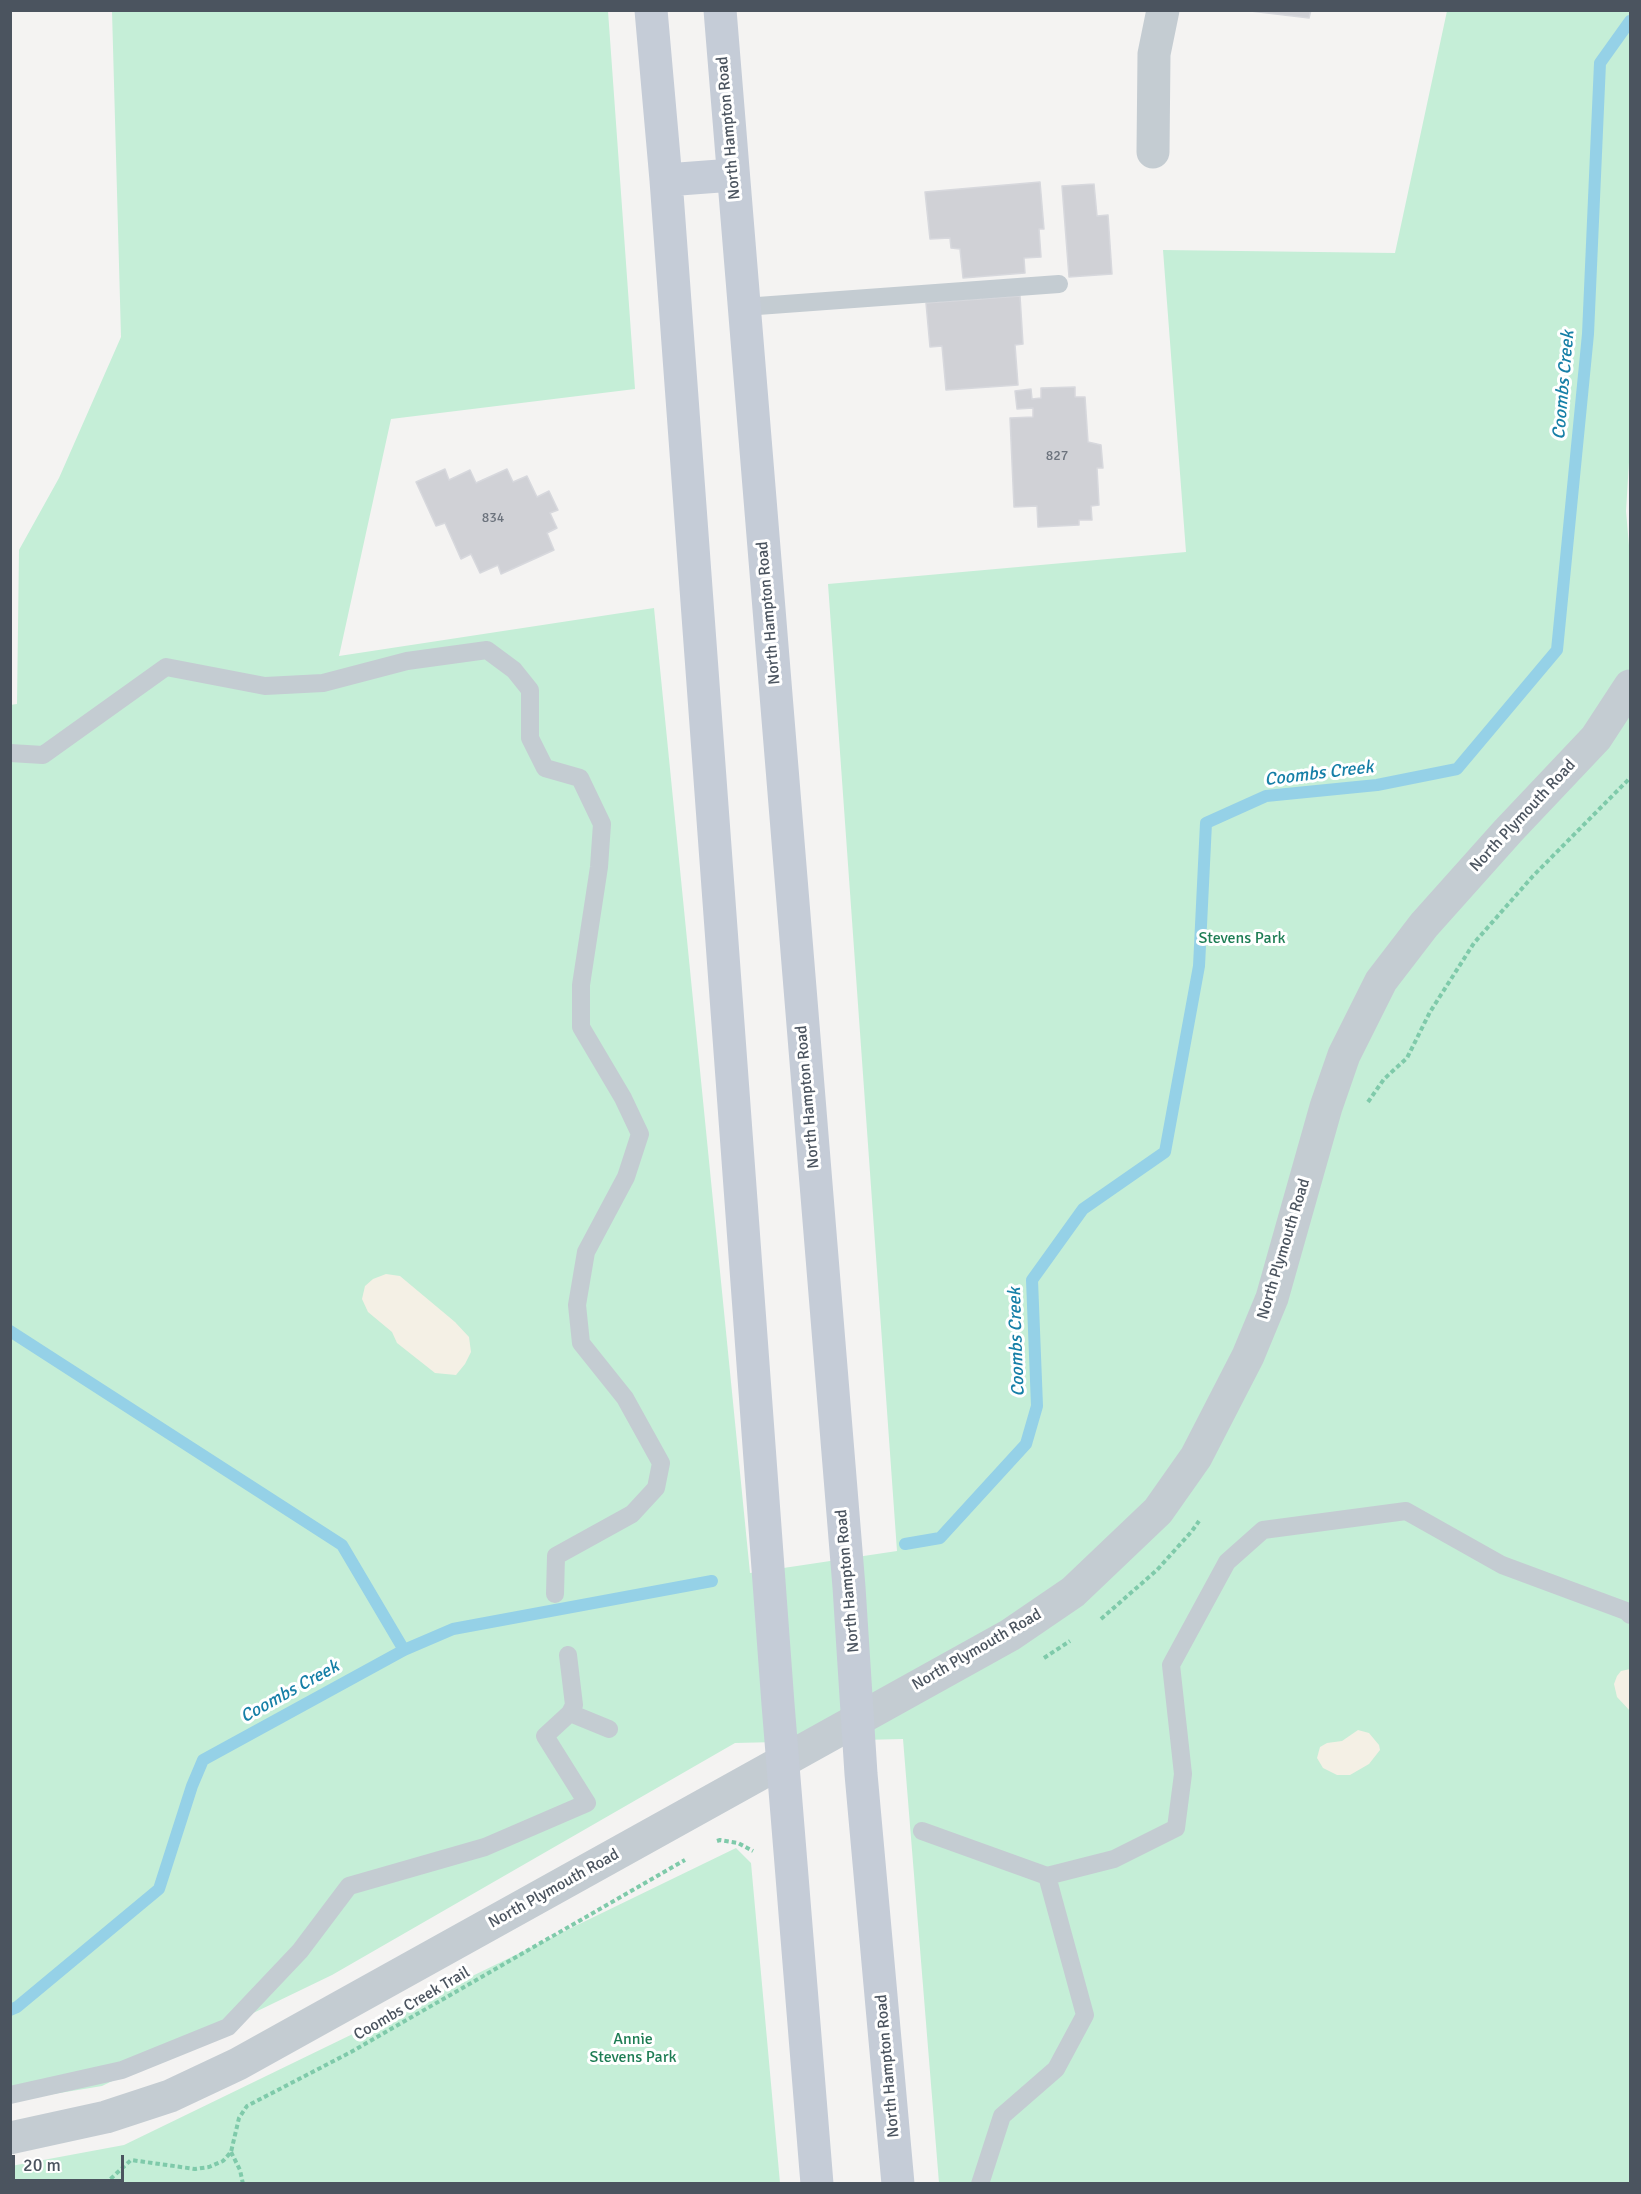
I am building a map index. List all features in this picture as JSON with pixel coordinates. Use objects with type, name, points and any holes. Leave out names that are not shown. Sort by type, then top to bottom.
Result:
[{"type":"main road","points":[[651,10],[666,180],[817,2184]]},
{"type":"main road","name":"North Hampton Road","points":[[720,10],[859,1718],[861,1774],[898,2184]]},
{"type":"main road","points":[[666,180],[733,175]]},
{"type":"street","points":[[1153,152],[1154,54],[1163,10]]},
{"type":"street","name":"North Plymouth Road","points":[[10,2138],[106,2117],[170,2096],[238,2064],[1010,1635],[1072,1592],[1158,1511],[1196,1457],[1248,1356],[1272,1298],[1326,1107],[1344,1055],[1381,981],[1424,925],[1508,831],[1596,738],[1630,686]]},
{"type":"lane","points":[[744,307],[1059,284]]},
{"type":"lane","points":[[10,753],[43,755],[166,667],[265,686],[288,685],[323,683],[407,661],[488,650],[514,669],[530,690],[530,738],[545,768],[580,778],[602,824],[599,867],[581,985],[581,1027],[640,1134],[626,1177],[586,1252],[577,1305],[582,1343],[625,1398],[661,1463],[656,1488],[632,1514],[556,1556],[555,1594]]},
{"type":"lane","points":[[922,1831],[1047,1876],[1114,1859],[1176,1828],[1183,1774],[1171,1665],[1227,1562],[1263,1530],[1406,1511],[1502,1565],[1626,1611],[1630,1615]]},
{"type":"lane","points":[[10,2095],[122,2070],[228,2026],[300,1951],[349,1886],[485,1847],[587,1803],[545,1736],[570,1713],[574,1705],[568,1655]]},
{"type":"lane","points":[[570,1713],[609,1729]]},
{"type":"lane","points":[[980,2184],[1002,2116],[1056,2069],[1085,2015],[1047,1876]]},
{"type":"path","points":[[710,1846],[720,1840],[738,1843],[753,1851]]},
{"type":"path","name":"Coombs Creek Trail","points":[[231,2152],[239,2118],[247,2106],[351,2052],[689,1858]]},
{"type":"path","points":[[105,2184],[131,2160],[195,2169],[209,2167],[223,2161],[231,2152],[240,2170],[243,2184]]},
{"type":"green space","name":"Stevens Park","points":[[112,11],[608,11],[635,389],[391,419],[339,656],[654,608],[750,1573],[897,1551],[828,584],[1186,552],[1163,250],[1395,253],[1447,11],[1630,11],[1630,446],[1626,511],[1630,557],[1630,2183],[939,2183],[903,1739],[735,1743],[332,1975],[102,2086],[11,2101],[10,705],[17,704],[19,550],[59,478],[121,337]]},
{"type":"green space","name":"Annie Stevens Park","points":[[736,1848],[751,1863],[780,2183],[11,2183],[11,2166],[124,2145]]},
{"type":"sand","points":[[386,1274],[400,1276],[455,1322],[469,1337],[471,1352],[456,1375],[435,1373],[397,1343],[392,1332],[368,1312],[362,1299],[365,1286],[373,1279]]},
{"type":"sand","points":[[1630,1669],[1630,1711],[1617,1697],[1614,1684],[1621,1671]]},
{"type":"sand","points":[[1358,1730],[1369,1733],[1379,1745],[1380,1750],[1369,1764],[1350,1775],[1337,1775],[1323,1768],[1317,1758],[1320,1747],[1327,1743],[1342,1741]]},
{"type":"building","points":[[1242,10],[1311,10],[1309,18]]},
{"type":"building","points":[[1040,182],[1044,229],[1039,229],[1041,257],[1024,258],[1025,273],[963,278],[960,249],[951,248],[950,238],[930,239],[925,192]]},
{"type":"building","points":[[1094,184],[1097,216],[1108,215],[1112,274],[1069,277],[1062,186]]},
{"type":"building","points":[[1020,296],[1023,344],[1015,345],[1018,385],[946,390],[942,346],[930,347],[926,303]]},
{"type":"building","points":[[1075,387],[1075,397],[1085,397],[1088,442],[1101,445],[1103,468],[1097,468],[1099,505],[1091,506],[1092,520],[1079,520],[1079,525],[1038,527],[1037,506],[1014,507],[1010,418],[1033,417],[1033,408],[1017,409],[1015,391],[1031,389],[1032,399],[1041,398],[1041,388]]},
{"type":"building","points":[[445,469],[449,480],[470,470],[476,483],[507,469],[513,482],[527,476],[537,497],[549,491],[558,510],[550,513],[557,528],[547,533],[554,550],[501,574],[498,565],[480,573],[471,554],[461,559],[445,523],[436,526],[416,482]]},
{"type":"waterway","name":"Coombs Creek","points":[[905,1544],[940,1538],[1026,1444],[1037,1406],[1032,1280],[1083,1209],[1165,1152],[1199,966],[1206,823],[1266,796],[1377,785],[1457,769],[1557,650],[1588,334],[1600,63],[1630,21]]},
{"type":"waterway","points":[[10,1331],[342,1545],[404,1650]]},
{"type":"waterway","name":"Coombs Creek","points":[[10,2010],[17,2007],[159,1889],[192,1786],[203,1760],[404,1650],[453,1629],[712,1581]]}]
